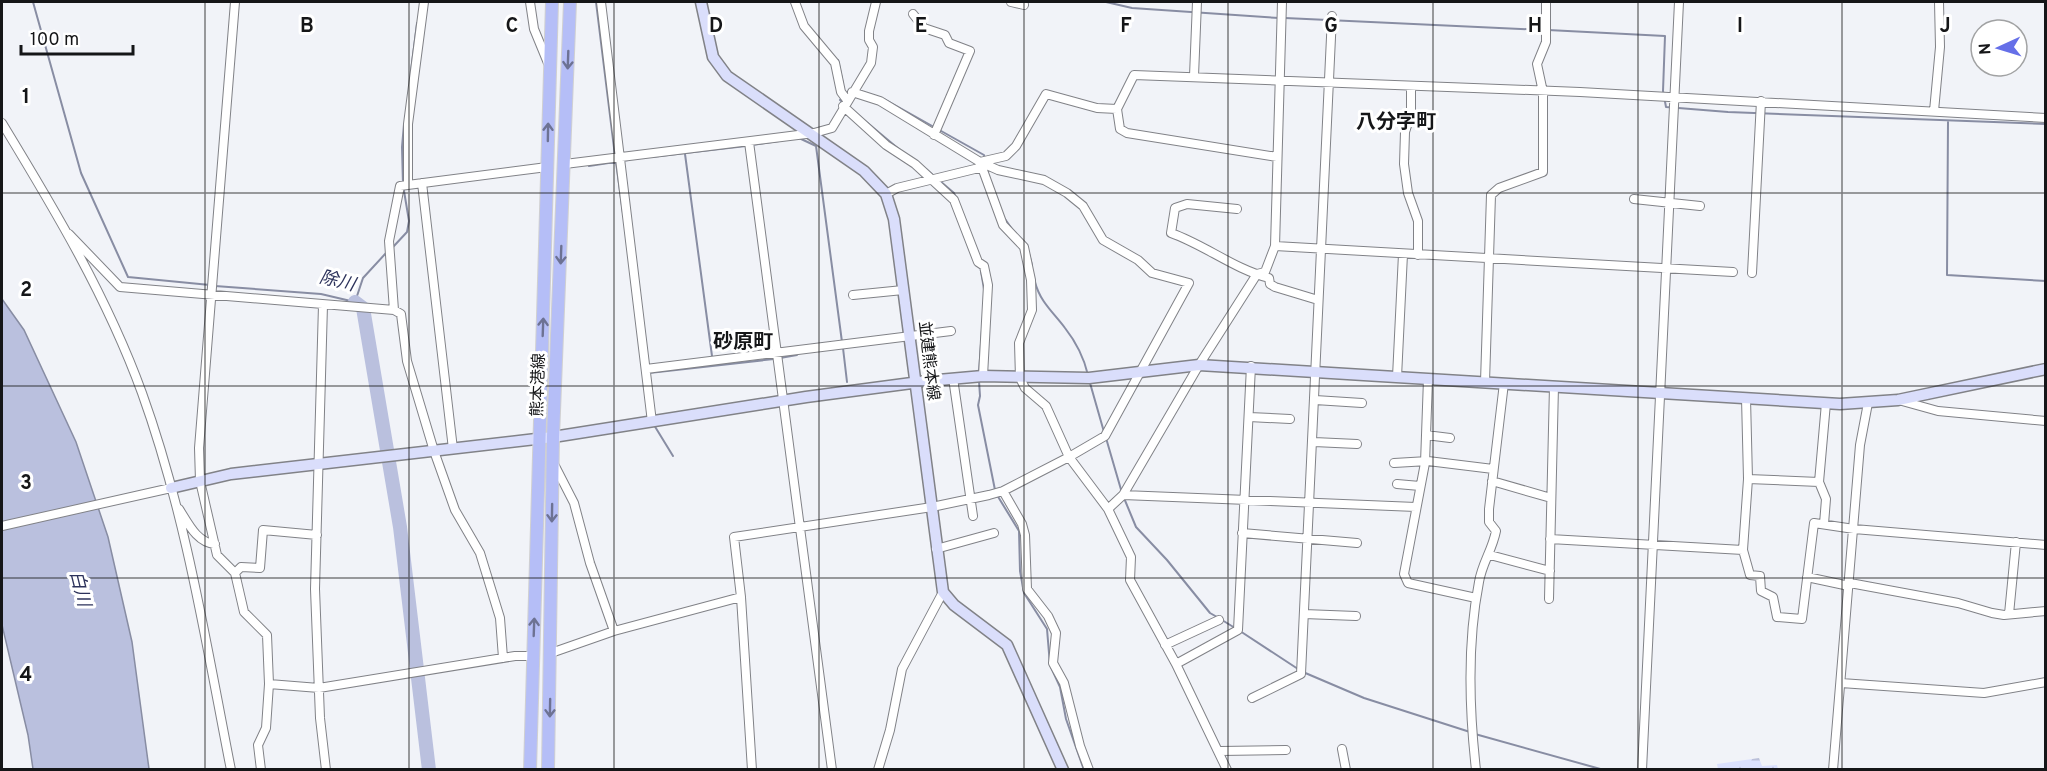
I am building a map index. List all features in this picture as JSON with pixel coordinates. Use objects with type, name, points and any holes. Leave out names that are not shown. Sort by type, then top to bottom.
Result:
[{"type":"main road","name":"熊本港線","points":[[530,770],[552,2]]},
{"type":"main road","name":"熊本港線","points":[[548,770],[553,437],[570,2]]},
{"type":"street","points":[[235,2],[210,296],[199,448],[200,481],[214,544],[221,561],[235,573],[244,612],[267,635],[269,684],[266,728],[258,745],[261,770]]},
{"type":"street","points":[[408,184],[408,124],[424,2]]},
{"type":"street","points":[[530,2],[534,29],[550,68]]},
{"type":"street","points":[[601,2],[652,422]]},
{"type":"street","name":"並建熊本線","points":[[701,2],[708,41],[719,67],[732,81],[864,171],[886,194],[891,206],[943,592]]},
{"type":"street","points":[[795,2],[804,26],[835,63],[841,92],[886,145],[915,164],[954,200],[978,262],[984,266],[988,285],[983,376]]},
{"type":"street","points":[[394,310],[389,241],[400,186],[807,134],[834,127],[847,99],[871,63],[873,47],[869,40],[869,31],[876,2]]},
{"type":"street","points":[[1011,2],[1024,5]]},
{"type":"street","points":[[1194,76],[1197,2]]},
{"type":"street","points":[[1107,509],[1123,495],[1199,365],[1257,274],[1264,272],[1275,246],[1281,2]]},
{"type":"street","points":[[1485,382],[1491,258],[1491,195],[1499,188],[1543,172],[1543,92],[1537,64],[1546,42],[1546,2]]},
{"type":"street","points":[[1642,770],[1668,268],[1679,2]]},
{"type":"street","points":[[1934,111],[1940,47],[1939,2]]},
{"type":"street","points":[[913,14],[924,28],[945,35],[949,43],[970,51],[934,135]]},
{"type":"street","points":[[1252,698],[1301,674],[1314,442],[1315,370],[1332,16]]},
{"type":"street","points":[[1277,157],[1127,133],[1120,129],[1117,109],[1134,75],[1675,98],[1760,105],[1934,111],[2046,118]]},
{"type":"street","points":[[1411,86],[1411,113],[1405,132],[1404,164],[1408,193],[1418,221],[1418,255]]},
{"type":"street","points":[[886,194],[897,188],[1005,156],[1016,146],[1046,94],[1108,110],[1117,109]]},
{"type":"street","points":[[752,770],[741,597],[734,537],[932,507],[1003,491],[1070,457],[1105,436],[1188,283],[1152,273],[1138,260],[1103,240],[1083,206],[1068,193],[1044,180],[981,164],[880,101],[847,99]]},
{"type":"street","points":[[1752,273],[1760,105]]},
{"type":"street","points":[[2,123],[69,234],[125,351],[142,394],[171,488],[191,565],[231,770]]},
{"type":"street","points":[[749,141],[832,770]]},
{"type":"street","points":[[981,164],[1003,225],[1024,247],[1031,280],[1032,310],[1019,344],[1020,378],[1024,388],[1046,406],[1070,457],[1107,509],[1131,557],[1130,580],[1176,664],[1227,770]]},
{"type":"street","points":[[422,183],[453,449]]},
{"type":"street","points":[[1634,199],[1700,206]]},
{"type":"street","points":[[1238,209],[1187,204],[1175,208],[1171,233],[1197,242],[1207,250],[1269,278],[1270,284],[1275,287],[1318,300]]},
{"type":"street","points":[[69,234],[120,287],[394,310],[401,314],[406,360],[434,451],[455,510],[480,553],[500,618],[503,658]]},
{"type":"street","points":[[1275,246],[1733,272]]},
{"type":"street","points":[[1397,377],[1403,254]]},
{"type":"street","points":[[853,295],[903,290]]},
{"type":"street","points":[[322,304],[315,589],[319,688],[326,770]]},
{"type":"street","points":[[646,369],[951,331]]},
{"type":"street","points":[[2,526],[231,474],[540,439],[784,401],[953,378],[983,376],[1077,379],[1199,365],[1251,366],[1504,384],[1826,403],[1868,403],[1898,400],[2046,369]]},
{"type":"street","points":[[1176,664],[1238,630],[1251,366]]},
{"type":"street","points":[[953,378],[973,516]]},
{"type":"street","points":[[1428,379],[1425,463],[1404,574],[1406,580],[1476,598]]},
{"type":"street","points":[[1476,770],[1471,715],[1476,598],[1484,560],[1490,555],[1496,531],[1489,517],[1504,384]]},
{"type":"street","points":[[1549,599],[1554,386]]},
{"type":"street","points":[[1746,398],[1748,479],[1743,550],[1747,571],[1750,575],[1760,576],[1761,591],[1773,597],[1778,617],[1803,617],[1814,523],[1854,529],[2046,545]]},
{"type":"street","points":[[1315,400],[1362,403]]},
{"type":"street","points":[[1898,400],[1938,411],[2046,421]]},
{"type":"street","points":[[1824,524],[1826,499],[1819,482],[1826,403]]},
{"type":"street","points":[[1833,770],[1860,445],[1868,403]]},
{"type":"street","points":[[1249,417],[1290,419]]},
{"type":"street","points":[[1426,435],[1450,438]]},
{"type":"street","points":[[1314,442],[1357,444]]},
{"type":"street","points":[[553,463],[573,503],[590,563],[614,631]]},
{"type":"street","points":[[1394,463],[1425,463],[1493,469]]},
{"type":"street","points":[[1748,479],[1819,482]]},
{"type":"street","points":[[1492,481],[1551,498]]},
{"type":"street","points":[[1397,484],[1420,486]]},
{"type":"street","points":[[1003,491],[1022,524],[1025,535],[1027,589],[1048,616],[1056,633],[1053,663],[1064,683],[1080,746],[1089,770]]},
{"type":"street","points":[[1123,495],[1416,507]]},
{"type":"street","points":[[175,504],[199,538],[207,544],[214,544]]},
{"type":"street","points":[[235,573],[241,567],[260,568],[264,530],[317,535]]},
{"type":"street","points":[[936,549],[994,533]]},
{"type":"street","points":[[1242,533],[1357,543]]},
{"type":"street","points":[[1550,539],[1743,550]]},
{"type":"street","points":[[2009,614],[2016,542]]},
{"type":"street","points":[[1490,555],[1550,571]]},
{"type":"street","points":[[1808,578],[1958,603],[1992,613],[2046,611]]},
{"type":"street","points":[[878,770],[890,730],[902,669],[943,592],[954,605],[1006,645],[1063,770]]},
{"type":"street","points":[[269,684],[319,688],[503,658],[551,653],[614,631],[741,597]]},
{"type":"street","points":[[1304,614],[1356,616]]},
{"type":"street","points":[[1166,645],[1220,620]]},
{"type":"street","points":[[1841,683],[1984,693],[2046,682]]},
{"type":"street","points":[[1342,749],[1346,770]]},
{"type":"street","points":[[1220,752],[1286,750]]},
{"type":"green space","points":[[1759,758],[1762,766],[1777,765],[1778,769],[1718,769],[1717,764]]},
{"type":"water","name":"白川","points":[[2,299],[24,330],[76,442],[108,537],[132,642],[149,769],[33,769],[28,735],[2,625]]},
{"type":"waterway","name":"除川","points":[[33,2],[81,173],[128,277],[210,285]]},
{"type":"waterway","points":[[596,2],[615,156]]},
{"type":"waterway","points":[[1106,2],[1132,8],[1279,18]]},
{"type":"waterway","points":[[1285,18],[1543,30]]},
{"type":"waterway","points":[[411,71],[417,23]]},
{"type":"waterway","points":[[1548,30],[1665,36],[1663,91],[1666,107],[1728,112],[2046,124]]},
{"type":"waterway","points":[[838,60],[843,84]]},
{"type":"waterway","points":[[843,97],[840,100],[900,150]]},
{"type":"waterway","points":[[884,99],[984,155],[985,160]]},
{"type":"waterway","points":[[1948,122],[1947,275],[2046,281]]},
{"type":"waterway","points":[[393,247],[407,232],[409,221],[403,185],[404,124]]},
{"type":"waterway","points":[[799,138],[816,146],[842,342]]},
{"type":"waterway","points":[[752,145],[779,141]]},
{"type":"waterway","points":[[651,157],[746,146]]},
{"type":"waterway","points":[[685,154],[712,356]]},
{"type":"waterway","points":[[589,166],[628,160]]},
{"type":"waterway","points":[[616,162],[623,213]]},
{"type":"waterway","points":[[926,169],[935,177]]},
{"type":"waterway","points":[[940,181],[954,193],[956,198]]},
{"type":"waterway","points":[[1005,219],[1012,229]]},
{"type":"waterway","points":[[1028,250],[1032,265]]},
{"type":"waterway","name":"除川","points":[[215,286],[321,294],[355,302],[363,278],[386,253]]},
{"type":"waterway","points":[[980,265],[984,289]]},
{"type":"waterway","points":[[1035,282],[1044,301],[1076,345],[1088,375]]},
{"type":"waterway","name":"除川","points":[[355,302],[363,308],[400,527],[429,770]]},
{"type":"waterway","points":[[979,372],[982,330]]},
{"type":"waterway","points":[[843,348],[847,382]]},
{"type":"waterway","points":[[780,358],[797,355]]},
{"type":"waterway","points":[[649,373],[774,359]]},
{"type":"waterway","points":[[979,381],[978,405],[995,490]]},
{"type":"waterway","points":[[1090,383],[1104,432]]},
{"type":"waterway","points":[[654,425],[673,456]]},
{"type":"waterway","points":[[1106,438],[1122,493]]},
{"type":"waterway","points":[[997,495],[1019,531],[1020,571],[1024,593],[1047,629],[1050,665],[1060,687],[1066,719],[1084,770]]},
{"type":"waterway","points":[[1124,498],[1136,527],[1167,560],[1210,613],[1217,617]]},
{"type":"waterway","points":[[1222,620],[1235,628]]},
{"type":"waterway","points":[[1240,631],[1298,669]]},
{"type":"waterway","points":[[1303,672],[1364,698],[1470,732]]},
{"type":"waterway","points":[[1475,734],[1604,770]]},
{"type":"district","name":"八分字町","points":[[1396,123]]},
{"type":"district","name":"砂原町","points":[[743,343]]}]
